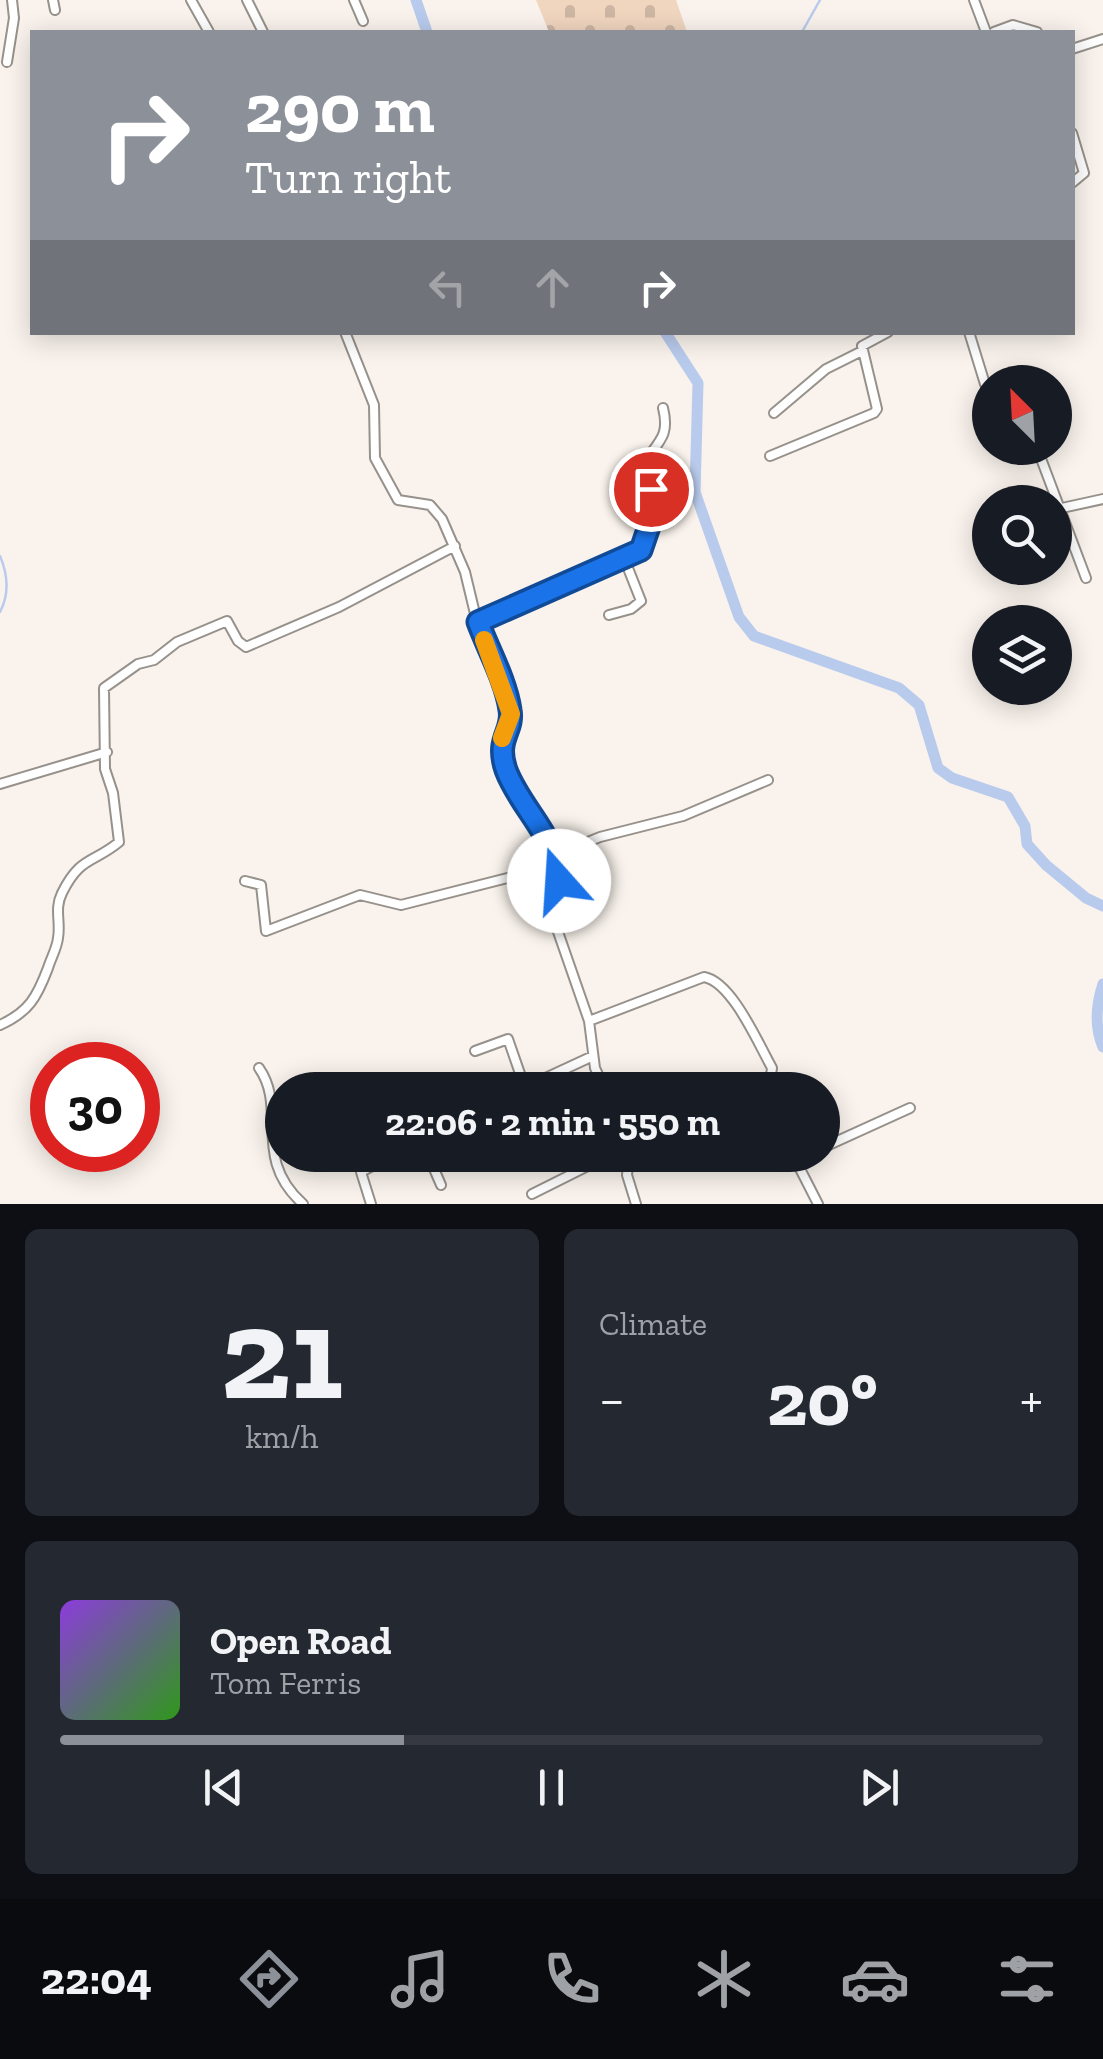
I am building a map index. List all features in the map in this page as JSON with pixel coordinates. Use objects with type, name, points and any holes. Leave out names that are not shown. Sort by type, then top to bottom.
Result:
[{"type":"street","points":[[7,62],[14,18],[12,0]]},
{"type":"street","points":[[246,0],[262,30]]},
{"type":"street","points":[[354,0],[364,21]]},
{"type":"street","points":[[988,0],[975,2],[989,30]]},
{"type":"street","points":[[192,1],[208,30]]},
{"type":"street","points":[[997,30],[1013,25],[1036,30]]},
{"type":"street","points":[[1075,48],[1103,38]]},
{"type":"street","points":[[1075,141],[1084,166],[1084,173],[1075,180]]},
{"type":"street","points":[[345,335],[374,405],[374,453],[392,491],[402,502],[425,504],[438,512],[454,546],[511,714],[500,746],[505,768],[516,794],[558,860],[557,929],[588,1021],[599,1072]]},
{"type":"street","points":[[770,456],[874,413],[877,409],[862,346],[880,335]]},
{"type":"street","points":[[970,335],[979,365]]},
{"type":"street","points":[[774,412],[826,369],[862,351]]},
{"type":"street","points":[[478,622],[641,550],[655,509],[643,464],[665,434],[667,424],[662,408]]},
{"type":"street","points":[[1072,507],[1103,499]]},
{"type":"street","points":[[1072,537],[1086,578]]},
{"type":"street","points":[[0,1025],[17,1018],[36,1000],[60,935],[56,912],[74,873],[89,858],[119,842],[113,793],[105,769],[108,752],[104,688],[178,642],[228,621],[238,642],[246,647],[339,607],[454,546]]},
{"type":"street","points":[[609,615],[632,609],[640,601],[624,558]]},
{"type":"street","points":[[0,784],[108,752]]},
{"type":"street","points":[[245,880],[261,885],[266,930],[360,895],[401,905],[558,860],[600,837],[683,816],[768,780]]},
{"type":"street","points":[[588,1021],[710,977],[730,996],[771,1072]]},
{"type":"street","points":[[476,1051],[508,1039],[517,1072]]},
{"type":"street","points":[[559,1072],[593,1056]]},
{"type":"street","points":[[258,1068],[269,1082],[270,1134],[276,1160],[291,1192],[304,1204]]},
{"type":"street","points":[[840,1140],[910,1108]]},
{"type":"street","points":[[360,1172],[372,1204]]},
{"type":"street","points":[[435,1172],[440,1186]]},
{"type":"street","points":[[532,1194],[576,1172]]},
{"type":"street","points":[[628,1172],[636,1204]]},
{"type":"street","points":[[802,1172],[818,1204]]},
{"type":"green space","points":[[536,0],[676,0],[686,30],[548,30]]},
{"type":"waterway","points":[[416,0],[426,30]]},
{"type":"waterway","points":[[803,30],[820,0]]},
{"type":"waterway","points":[[667,335],[698,383],[695,492],[739,617],[754,636],[899,688],[919,705],[938,768],[952,778],[1008,797],[1025,826],[1027,844],[1086,898],[1103,906]]},
{"type":"waterway","points":[[0,556],[7,584],[0,612]]},
{"type":"waterway","points":[[1103,984],[1097,1016],[1103,1047]]},
{"type":"slow traffic","points":[[484,640],[510,708],[510,720],[502,738]]},
{"type":"route","points":[[559,881],[556,855],[516,794],[505,768],[500,746],[510,720],[510,708],[478,622],[641,550],[655,509],[651,489]]}]
